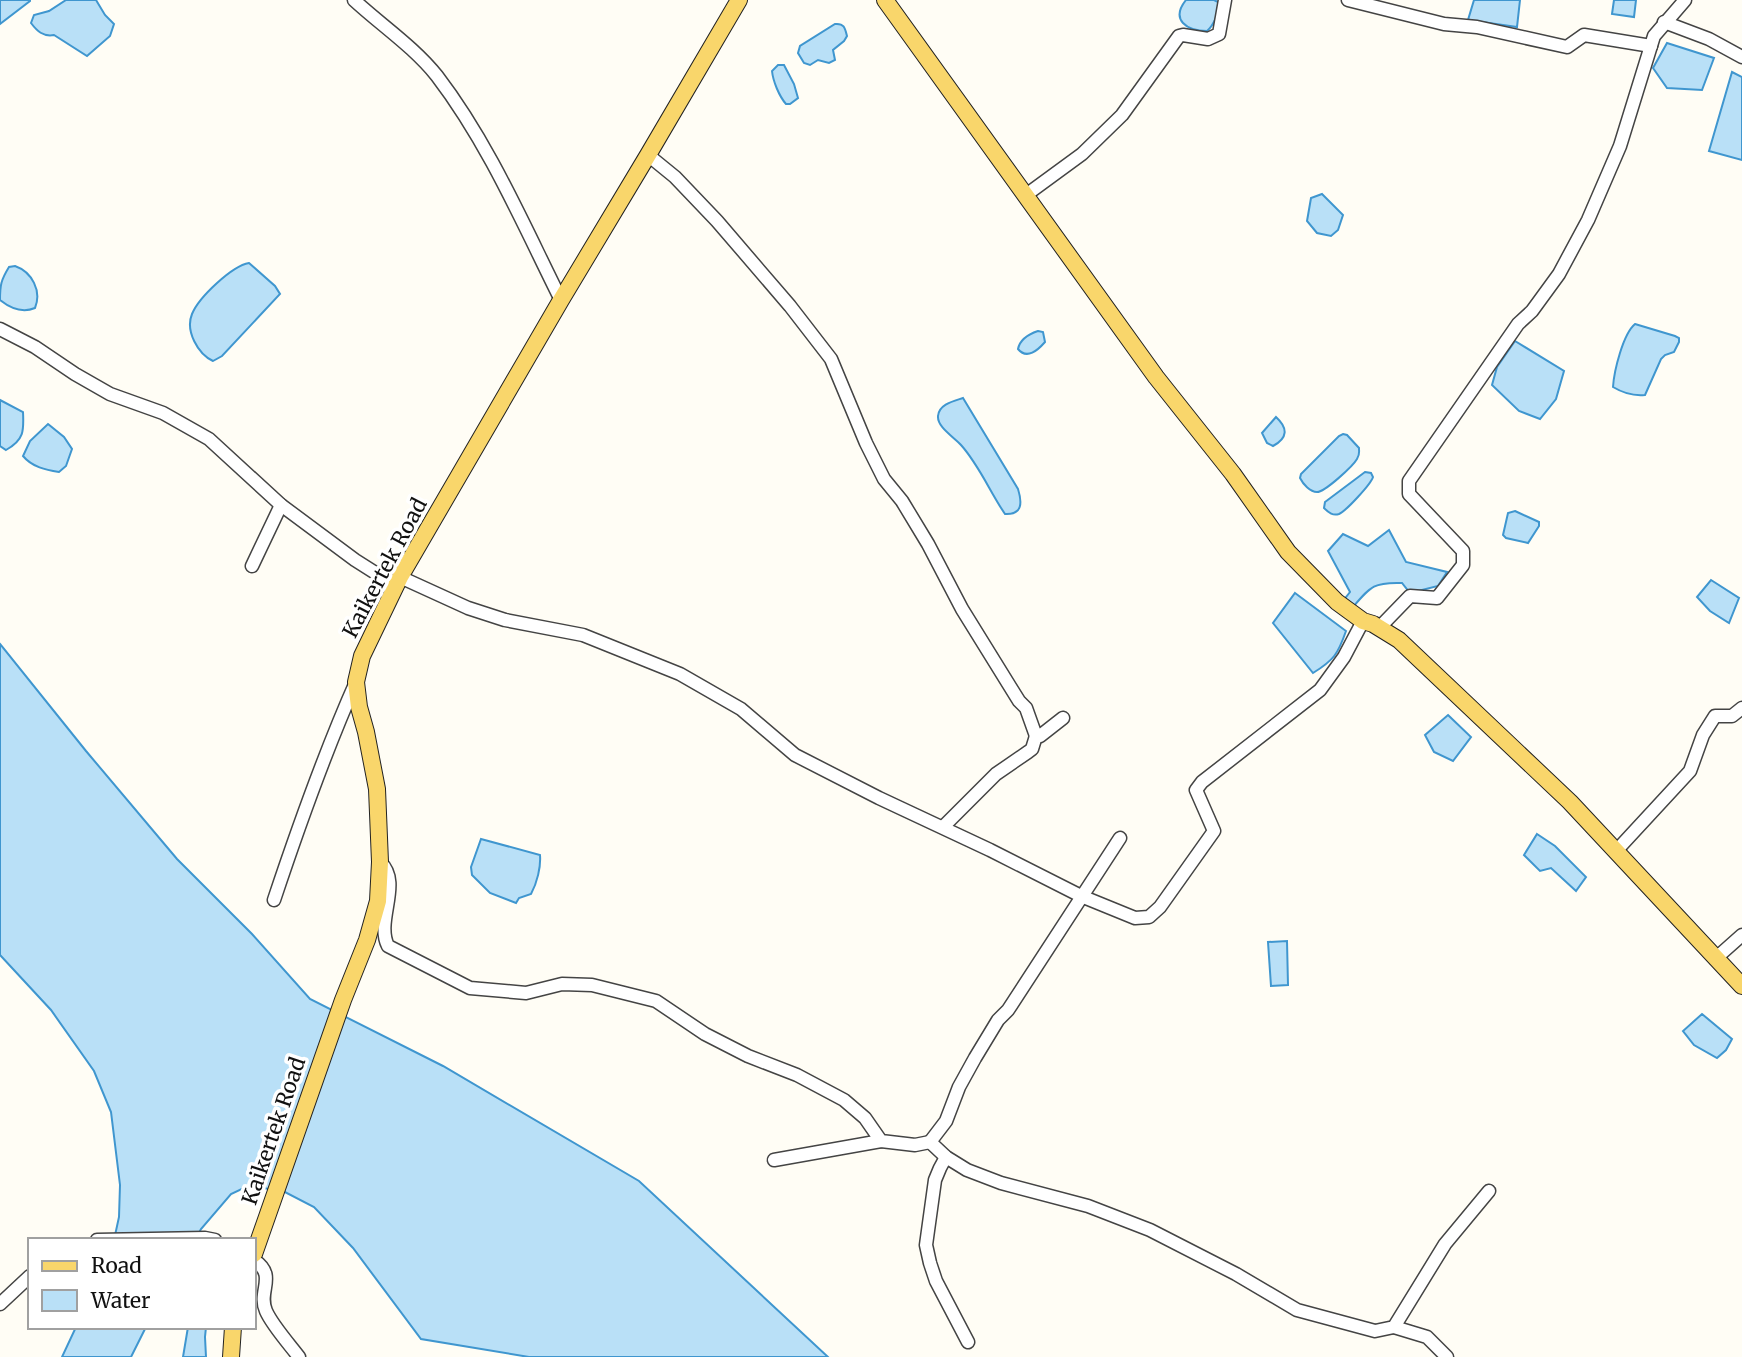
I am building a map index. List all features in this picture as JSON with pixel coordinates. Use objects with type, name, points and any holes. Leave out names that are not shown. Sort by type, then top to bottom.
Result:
[{"type":"main road","name":"Kaikertek Road","points":[[256,1248],[378,901],[380,862],[377,789],[356,682],[362,656],[398,581],[739,0]]},
{"type":"main road","points":[[885,0],[1156,377],[1233,474],[1288,552],[1337,602],[1363,621],[1399,640],[1570,802],[1742,986]]},
{"type":"main road","points":[[231,1357],[233,1329]]},
{"type":"street","points":[[354,0],[412,50],[435,74],[465,116],[490,158],[561,300]]},
{"type":"street","points":[[1026,195],[1082,154],[1122,116],[1179,36],[1208,38],[1219,34],[1224,0]]},
{"type":"street","points":[[1348,0],[1444,24],[1477,27],[1567,47],[1584,35],[1651,46]]},
{"type":"street","points":[[1379,628],[1410,596],[1437,598],[1463,565],[1463,551],[1409,494],[1409,481],[1518,324],[1532,311],[1559,274],[1588,220],[1620,146],[1654,36],[1685,0]]},
{"type":"street","points":[[1664,22],[1709,39],[1742,57]]},
{"type":"street","points":[[648,155],[675,177],[717,222],[831,359],[884,479],[902,501],[962,609],[1026,708],[1036,736],[1032,749],[996,774],[943,827]]},
{"type":"street","points":[[0,329],[36,347],[110,394],[163,413],[209,439],[282,505],[355,560],[398,581],[468,608],[505,620],[583,635],[680,674],[741,709],[795,755],[1081,896],[1135,918],[1149,917],[1160,907],[1214,831],[1196,790],[1202,782],[1320,690],[1344,657],[1363,621]]},
{"type":"street","points":[[252,566],[282,505]]},
{"type":"street","points":[[274,900],[304,810],[356,682]]},
{"type":"street","points":[[1617,850],[1690,771],[1703,735],[1715,716],[1732,716],[1742,708]]},
{"type":"street","points":[[1036,736],[1040,736],[1063,718]]},
{"type":"street","points":[[774,1160],[881,1141],[915,1145],[930,1142],[946,1121],[960,1087],[998,1020],[1008,1010],[1120,838]]},
{"type":"street","points":[[380,862],[388,871],[384,934],[388,946],[470,988],[526,993],[562,984],[593,985],[656,1001],[705,1034],[748,1056],[797,1075],[844,1100],[865,1118],[881,1141]]},
{"type":"street","points":[[1716,959],[1742,935]]},
{"type":"street","points":[[930,1142],[946,1157],[967,1170],[1001,1183],[1088,1206],[1150,1230],[1236,1274],[1297,1310],[1375,1331],[1394,1327],[1427,1337],[1447,1357]]},
{"type":"street","points":[[946,1157],[935,1180],[926,1245],[936,1281],[968,1342]]},
{"type":"street","points":[[1394,1327],[1445,1244],[1489,1191]]},
{"type":"street","points":[[256,1262],[264,1269],[267,1278],[265,1310],[299,1357]]},
{"type":"street","points":[[0,1304],[28,1278]]},
{"type":"water","points":[[0,0],[30,0],[30,1],[0,24]]},
{"type":"water","points":[[66,0],[96,0],[114,24],[110,36],[87,56],[54,35],[41,33],[31,23],[34,15],[49,11]]},
{"type":"water","points":[[1186,0],[1218,2],[1216,18],[1207,31],[1193,29],[1180,19],[1181,7]]},
{"type":"water","points":[[1474,0],[1520,0],[1517,27],[1468,20]]},
{"type":"water","points":[[1614,0],[1636,0],[1634,17],[1612,14]]},
{"type":"water","points":[[835,24],[844,27],[847,36],[833,50],[835,60],[829,63],[818,60],[810,65],[804,63],[798,53],[800,46]]},
{"type":"water","points":[[1667,43],[1714,58],[1702,90],[1667,88],[1653,68]]},
{"type":"water","points":[[778,65],[784,65],[794,84],[798,98],[790,104],[783,101],[774,79],[772,71]]},
{"type":"water","points":[[1732,72],[1742,77],[1742,160],[1709,151]]},
{"type":"water","points":[[1322,194],[1343,215],[1338,230],[1331,236],[1317,233],[1307,221],[1311,198]]},
{"type":"water","points":[[249,263],[275,286],[280,294],[222,356],[213,361],[202,353],[194,341],[190,328],[192,314],[201,299],[217,283]]},
{"type":"water","points":[[15,266],[31,277],[34,283],[37,295],[35,308],[17,309],[0,300],[4,276],[9,267]]},
{"type":"water","points":[[1635,324],[1679,338],[1674,352],[1661,359],[1645,395],[1629,394],[1613,387],[1623,344]]},
{"type":"water","points":[[1038,331],[1043,332],[1045,342],[1032,353],[1021,352],[1018,349],[1025,337]]},
{"type":"water","points":[[1515,341],[1564,371],[1556,399],[1540,419],[1519,411],[1492,385],[1497,367]]},
{"type":"water","points":[[963,398],[1018,489],[1020,507],[1011,514],[1005,514],[967,453],[938,420],[941,409]]},
{"type":"water","points":[[0,400],[23,412],[20,439],[6,450],[0,446]]},
{"type":"water","points":[[1276,417],[1283,425],[1285,433],[1273,446],[1267,443],[1262,433]]},
{"type":"water","points":[[48,424],[64,437],[72,449],[66,466],[59,472],[35,465],[23,456],[30,441]]},
{"type":"water","points":[[1343,434],[1359,448],[1358,457],[1345,473],[1326,488],[1312,491],[1301,480],[1301,474]]},
{"type":"water","points":[[1365,472],[1371,473],[1373,477],[1347,508],[1335,515],[1324,508],[1325,502]]},
{"type":"water","points":[[1515,511],[1539,522],[1528,543],[1503,535],[1508,513]]},
{"type":"water","points":[[1389,530],[1406,562],[1447,572],[1438,586],[1410,593],[1402,583],[1379,585],[1369,590],[1353,607],[1343,601],[1350,592],[1328,551],[1343,534],[1368,546]]},
{"type":"water","points":[[1711,580],[1739,598],[1729,623],[1710,611],[1697,597]]},
{"type":"water","points":[[1295,593],[1346,631],[1334,656],[1313,673],[1273,623]]},
{"type":"water","points":[[0,644],[177,859],[252,934],[310,999],[443,1066],[639,1181],[828,1357],[529,1357],[421,1339],[353,1248],[314,1207],[283,1191],[248,1186],[231,1194],[196,1238],[114,1238],[119,1217],[120,1185],[111,1112],[94,1071],[51,1010],[0,955]]},
{"type":"water","points":[[1448,715],[1471,737],[1453,761],[1434,752],[1425,735]]},
{"type":"water","points":[[1537,834],[1555,846],[1586,877],[1576,891],[1551,868],[1540,871],[1524,855]]},
{"type":"water","points":[[481,839],[540,855],[538,875],[531,894],[519,898],[516,903],[490,893],[472,875],[471,867]]},
{"type":"water","points":[[1287,941],[1288,985],[1271,986],[1268,942]]},
{"type":"water","points":[[1702,1014],[1732,1039],[1726,1050],[1717,1058],[1694,1045],[1683,1031]]},
{"type":"water","points":[[75,1329],[145,1329],[131,1357],[62,1357]]},
{"type":"water","points":[[188,1329],[206,1329],[206,1357],[183,1357]]}]
